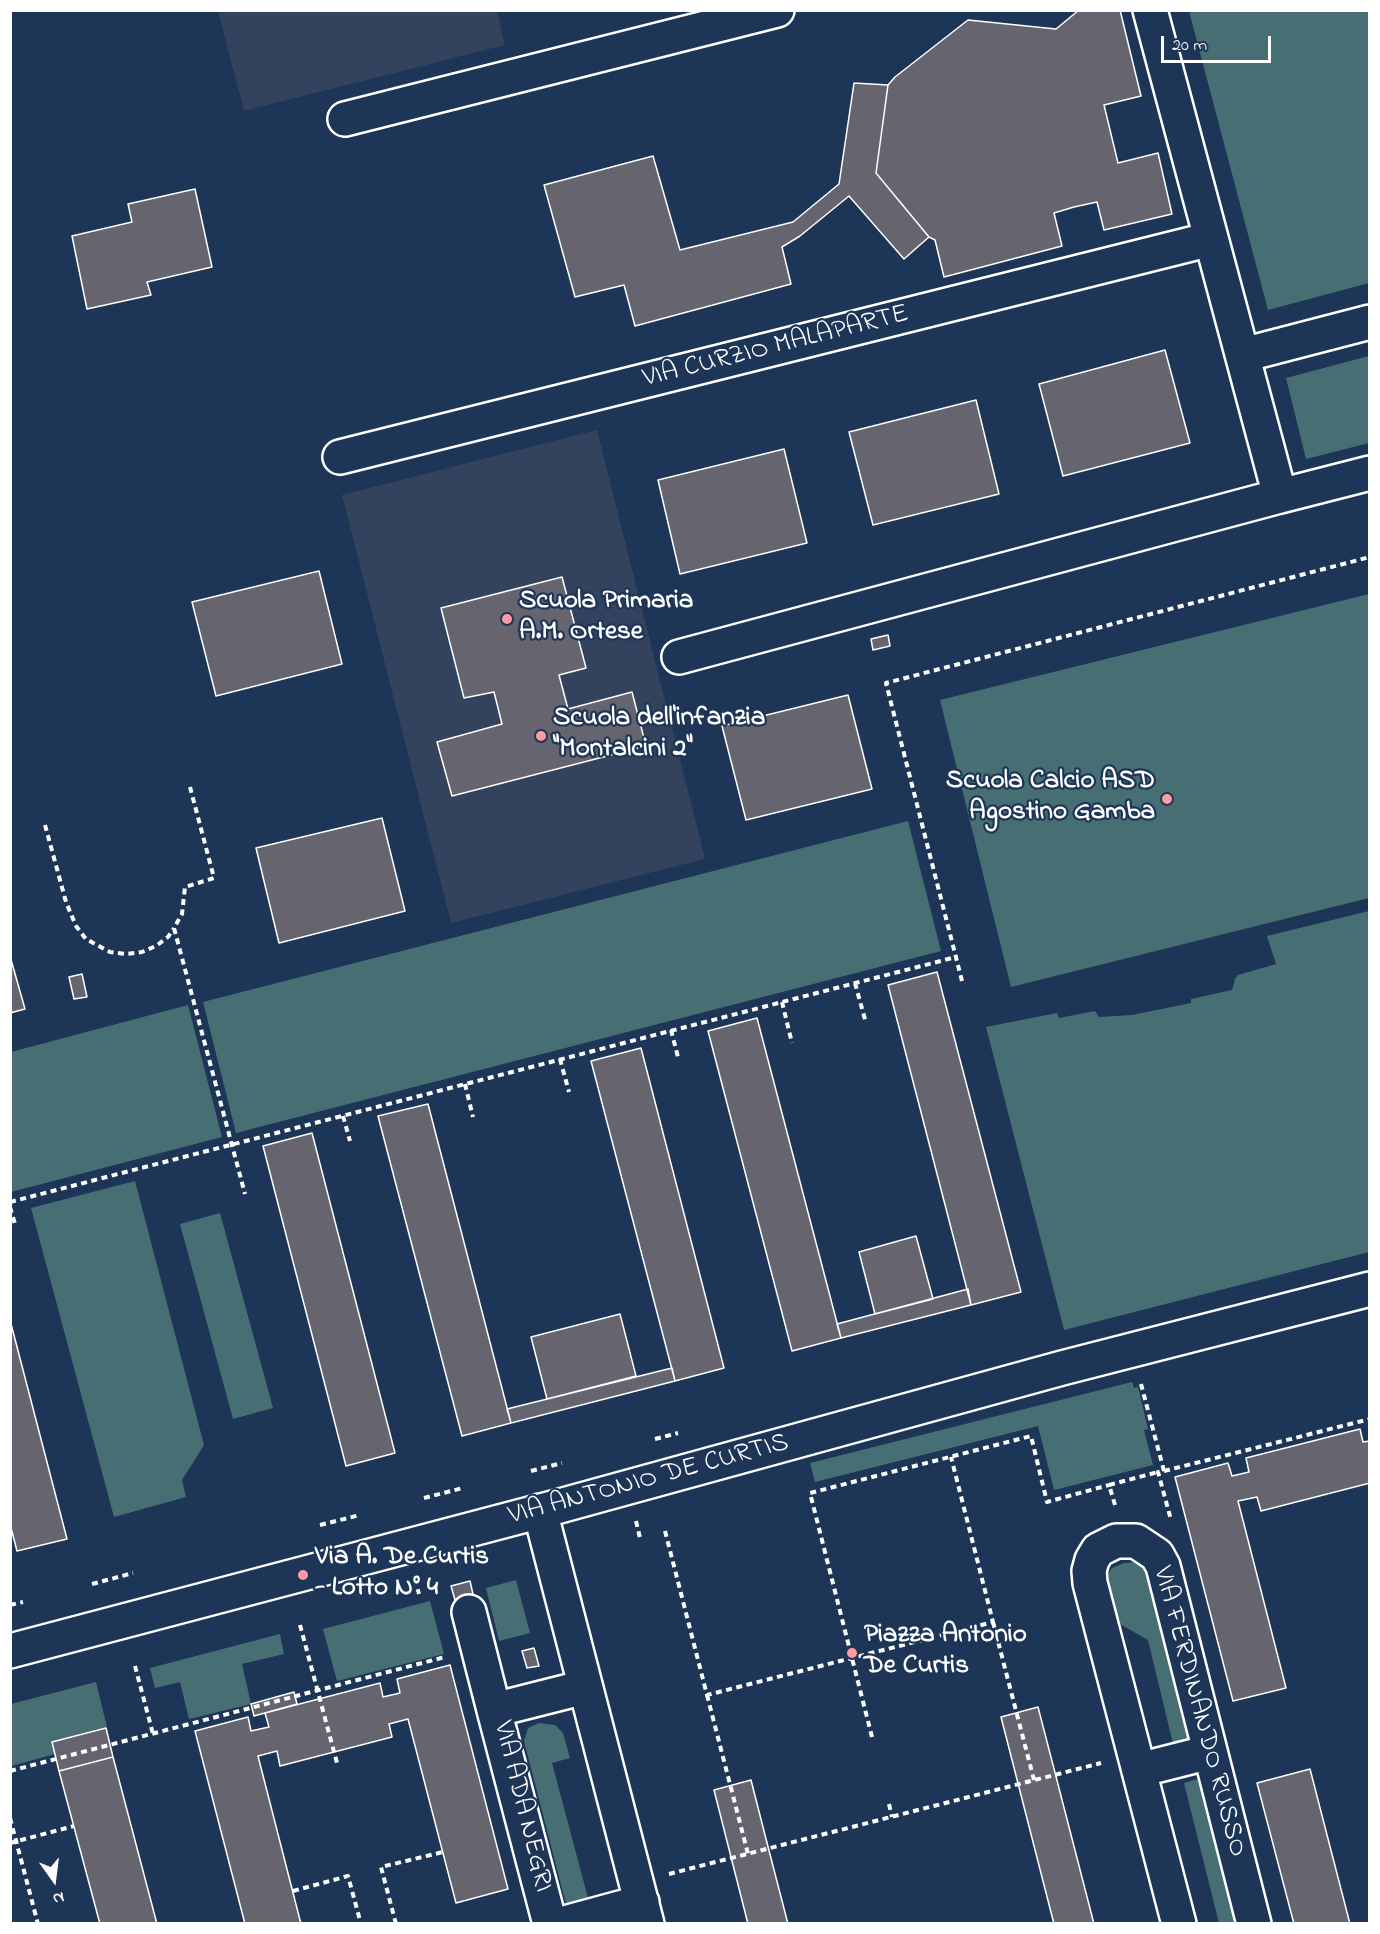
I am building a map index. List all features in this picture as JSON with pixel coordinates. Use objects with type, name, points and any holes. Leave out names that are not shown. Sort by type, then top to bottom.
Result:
[{"type":"street","points":[[345,119],[777,10]]},
{"type":"street","points":[[1150,10],[1280,496]]},
{"type":"street","name":"VIA CURZIO MALAPARTE","points":[[340,457],[1211,239]]},
{"type":"street","points":[[1243,355],[1370,322]]},
{"type":"street","points":[[679,657],[1370,473]]},
{"type":"street","name":"VIA ANTONIO DE CURTIS","points":[[10,1651],[540,1512],[1040,1374],[1370,1289]]},
{"type":"street","points":[[540,1512],[642,1903],[561,1923]]},
{"type":"street","name":"VIA FERDINANDO RUSSO","points":[[1179,1923],[1090,1583],[1089,1571],[1098,1550],[1116,1541],[1136,1541],[1157,1555],[1163,1566],[1254,1923]]},
{"type":"street","points":[[469,1612],[495,1710]]},
{"type":"street","name":"VIA ADA NEGRI","points":[[550,1923],[495,1710],[585,1687]]},
{"type":"street","points":[[1137,1762],[1210,1752]]},
{"type":"path","points":[[962,981],[886,682],[1370,557]]},
{"type":"path","points":[[45,825],[66,902],[76,926],[86,939],[110,952],[126,954],[142,951],[168,938],[182,914],[185,887],[214,878],[190,787]]},
{"type":"path","points":[[174,928],[245,1194]]},
{"type":"path","points":[[15,1224],[10,1204],[232,1144],[956,957]]},
{"type":"path","points":[[855,983],[866,1023]]},
{"type":"path","points":[[782,1002],[792,1043]]},
{"type":"path","points":[[671,1030],[678,1057]]},
{"type":"path","points":[[560,1059],[569,1092]]},
{"type":"path","points":[[465,1084],[473,1117]]},
{"type":"path","points":[[343,1116],[350,1141]]},
{"type":"path","points":[[1141,1384],[1152,1428]]},
{"type":"path","points":[[1164,1471],[1370,1419]]},
{"type":"path","points":[[655,1439],[678,1433]]},
{"type":"path","points":[[872,1737],[810,1493],[1031,1436],[1047,1502],[1158,1472]]},
{"type":"path","points":[[951,1457],[1034,1780]]},
{"type":"path","points":[[531,1471],[562,1463]]},
{"type":"path","points":[[1109,1485],[1124,1540]]},
{"type":"path","points":[[424,1498],[464,1488]]},
{"type":"path","points":[[320,1525],[360,1515]]},
{"type":"path","points":[[665,1531],[748,1854]]},
{"type":"path","points":[[92,1584],[133,1573]]},
{"type":"path","points":[[10,1605],[23,1602]]},
{"type":"path","points":[[707,1695],[993,1622]]},
{"type":"path","points":[[300,1625],[338,1763]]},
{"type":"path","points":[[10,1771],[446,1657]]},
{"type":"path","points":[[135,1666],[153,1734]]},
{"type":"path","points":[[642,1903],[748,1854],[1034,1780],[1137,1762]]},
{"type":"path","points":[[889,1804],[892,1817]]},
{"type":"path","points":[[10,1818],[38,1923]]},
{"type":"path","points":[[10,1843],[74,1826]]},
{"type":"path","points":[[396,1923],[381,1868],[443,1852]]},
{"type":"path","points":[[293,1891],[348,1876],[361,1923]]},
{"type":"shaded area","points":[[218,11],[497,11],[505,45],[244,111]]},
{"type":"shaded area","points":[[597,430],[705,859],[451,923],[342,495]]},
{"type":"green space","points":[[1189,11],[1369,11],[1369,283],[1268,310]]},
{"type":"green space","points":[[1369,356],[1369,443],[1306,459],[1286,378]]},
{"type":"green space","name":"Scuola Calcio ASD Agostino Gamba","points":[[1369,594],[1369,898],[1011,987],[940,700]]},
{"type":"green space","points":[[908,821],[941,951],[236,1133],[203,1002]]},
{"type":"green space","points":[[1369,911],[1369,1252],[1064,1330],[986,1027],[1057,1013],[1059,1018],[1095,1011],[1099,1017],[1132,1015],[1191,1003],[1191,999],[1232,990],[1238,975],[1276,964],[1267,936]]},
{"type":"green space","points":[[188,1005],[222,1137],[11,1192],[11,1052]]},
{"type":"green space","points":[[135,1181],[204,1445],[182,1480],[186,1497],[114,1517],[31,1208]]},
{"type":"green space","points":[[220,1213],[273,1408],[233,1419],[180,1224]]},
{"type":"green space","points":[[1132,1382],[1134,1388],[1138,1387],[1148,1429],[1144,1430],[1153,1465],[1054,1490],[1038,1426],[815,1482],[810,1463]]},
{"type":"green space","points":[[1136,1562],[1147,1569],[1190,1745],[1174,1748],[1148,1640],[1113,1620],[1103,1581],[1112,1568],[1124,1563]]},
{"type":"green space","points":[[516,1580],[530,1633],[499,1641],[486,1588]]},
{"type":"green space","points":[[430,1601],[444,1654],[337,1681],[323,1629]]},
{"type":"green space","points":[[280,1634],[284,1654],[242,1664],[251,1704],[189,1719],[180,1682],[155,1688],[150,1668]]},
{"type":"green space","points":[[96,1682],[107,1727],[52,1742],[55,1754],[11,1766],[11,1704]]},
{"type":"green space","points":[[539,1723],[555,1725],[563,1733],[570,1758],[552,1763],[588,1898],[566,1904],[524,1741],[528,1728]]},
{"type":"green space","points":[[1198,1779],[1235,1923],[1219,1923],[1184,1783]]},
{"type":"building","points":[[1079,10],[1120,10],[1141,96],[1104,105],[1118,163],[1158,153],[1172,214],[1104,230],[1097,202],[1074,207],[1054,213],[1062,246],[944,277],[935,240],[929,237],[876,173],[888,85],[968,20],[1056,29]]},
{"type":"building","points":[[854,83],[888,85],[876,173],[929,237],[904,259],[849,196],[800,236],[782,247],[791,284],[635,326],[624,285],[575,297],[544,185],[653,156],[680,250],[793,222],[839,184]]},
{"type":"building","points":[[195,189],[212,267],[147,282],[151,295],[87,309],[72,236],[132,222],[128,204]]},
{"type":"building","points":[[1165,350],[1190,443],[1063,476],[1039,384]]},
{"type":"building","points":[[976,400],[999,494],[873,525],[849,432]]},
{"type":"building","points":[[784,449],[807,543],[680,574],[658,480]]},
{"type":"building","points":[[319,571],[342,664],[216,696],[192,602]]},
{"type":"building","points":[[562,577],[586,668],[559,675],[568,709],[632,692],[646,746],[452,796],[437,742],[502,724],[494,692],[464,698],[441,608]]},
{"type":"building","points":[[888,635],[890,646],[873,650],[871,639]]},
{"type":"building","points":[[848,695],[872,789],[746,820],[722,726]]},
{"type":"building","points":[[382,818],[405,911],[279,943],[256,848]]},
{"type":"building","points":[[10,956],[25,1009],[10,1013]]},
{"type":"building","points":[[937,972],[1021,1292],[971,1305],[888,985]]},
{"type":"building","points":[[82,974],[87,997],[74,999],[69,977]]},
{"type":"building","points":[[757,1018],[841,1338],[792,1351],[708,1031]]},
{"type":"building","points":[[641,1048],[724,1368],[675,1381],[591,1061]]},
{"type":"building","points":[[428,1104],[511,1423],[462,1436],[378,1116]]},
{"type":"building","points":[[312,1133],[395,1453],[346,1466],[263,1146]]},
{"type":"building","points":[[916,1236],[933,1299],[875,1314],[859,1252]]},
{"type":"building","points":[[968,1289],[971,1305],[841,1338],[837,1324]]},
{"type":"building","points":[[620,1314],[636,1376],[547,1399],[531,1337]]},
{"type":"building","points":[[10,1320],[67,1539],[17,1551],[10,1524]]},
{"type":"building","points":[[672,1368],[675,1381],[511,1423],[507,1409]]},
{"type":"building","points":[[1360,1429],[1363,1442],[1370,1441],[1370,1483],[1261,1511],[1257,1497],[1238,1501],[1286,1688],[1233,1701],[1175,1477],[1228,1463],[1232,1476],[1249,1472],[1246,1458]]},
{"type":"building","points":[[470,1581],[475,1603],[457,1607],[451,1586]]},
{"type":"building","points":[[534,1648],[539,1666],[527,1668],[522,1651]]},
{"type":"building","points":[[450,1665],[508,1889],[456,1903],[408,1719],[389,1724],[392,1737],[280,1766],[277,1751],[258,1756],[301,1924],[245,1924],[195,1731],[248,1717],[251,1731],[269,1727],[265,1713],[380,1683],[383,1697],[400,1693],[397,1679]]},
{"type":"building","points":[[294,1692],[297,1704],[254,1716],[251,1704]]},
{"type":"building","points":[[1038,1707],[1094,1924],[1054,1924],[1001,1717]]},
{"type":"building","points":[[106,1728],[113,1757],[59,1771],[52,1742]]},
{"type":"building","points":[[113,1757],[157,1924],[100,1924],[59,1771]]},
{"type":"building","points":[[1310,1769],[1350,1924],[1294,1924],[1257,1783]]},
{"type":"building","points":[[751,1780],[788,1924],[748,1924],[714,1790]]},
{"type":"place","name":"Scuola Primaria A.M. Ortese","points":[[507,619]]},
{"type":"place","name":"Scuola dell'infanzia \"Montalcini 2\"","points":[[541,736]]},
{"type":"place","name":"Scuola Calcio ASD Agostino Gamba","points":[[1167,799]]},
{"type":"place","name":"Via A. De Curtis - Lotto N° 4","points":[[303,1575]]},
{"type":"place","name":"Piazza Antonio De Curtis","points":[[852,1653]]}]
